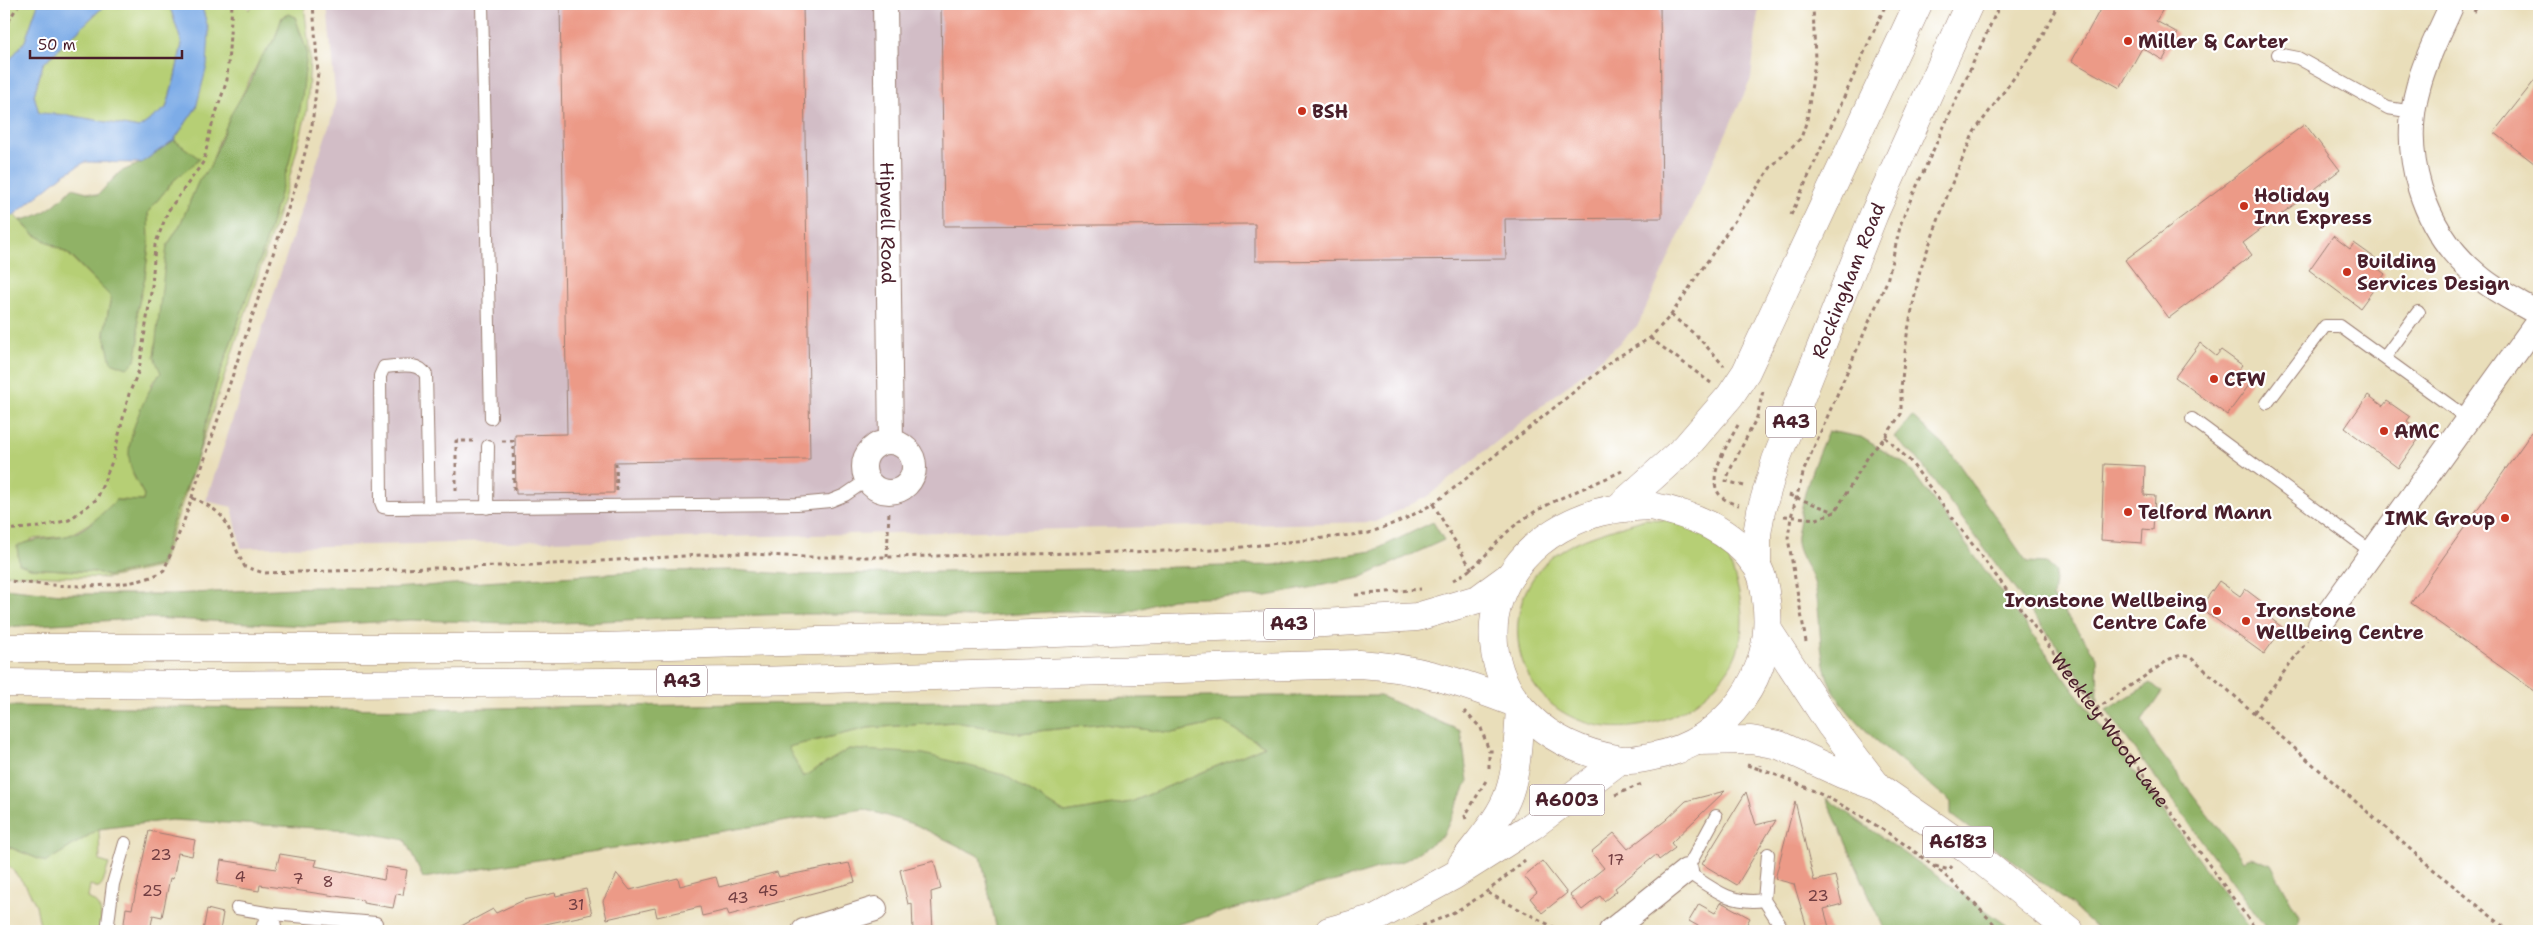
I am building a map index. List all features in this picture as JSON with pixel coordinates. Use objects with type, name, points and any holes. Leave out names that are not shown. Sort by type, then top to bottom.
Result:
[{"type":"main road","name":"A43","points":[[1618,508],[1686,447],[1716,413],[1746,372],[1918,4]]},
{"type":"main road","name":"Rockingham Road","points":[[1758,566],[1757,534],[1760,511],[1776,460],[1874,214],[1969,4]]},
{"type":"main road","name":"A43","points":[[1650,506],[1688,515],[1717,529],[1735,543],[1758,566],[1764,588],[1768,630],[1758,672],[1744,698],[1715,729],[1697,741],[1670,753],[1620,760],[1591,754],[1567,745],[1539,727],[1518,706],[1504,686],[1494,649],[1496,610],[1511,575],[1524,558],[1558,532],[1596,513],[1618,508],[1650,506]]},
{"type":"main road","name":"A43","points":[[4,648],[564,648],[923,638],[1324,623],[1417,618],[1478,599],[1511,575]]},
{"type":"main road","name":"A6183","points":[[1768,630],[1831,726],[1878,787]]},
{"type":"main road","name":"A43","points":[[4,683],[188,685],[754,681],[1359,664],[1390,665],[1428,673],[1518,706]]},
{"type":"main road","name":"A6003","points":[[1453,876],[1501,810],[1509,793],[1515,763],[1518,706]]},
{"type":"main road","name":"A6183","points":[[1697,741],[1751,740],[1779,746],[1842,774],[1878,787],[1966,848],[2070,931]]},
{"type":"main road","name":"A6003","points":[[1329,931],[1376,918],[1453,876],[1532,826],[1620,760]]},
{"type":"street","name":"Hipwell Road","points":[[885,4],[891,442]]},
{"type":"street","points":[[2452,4],[2419,83],[2413,112],[2411,150],[2419,187],[2434,223],[2461,260],[2478,276],[2539,314]]},
{"type":"street","points":[[2320,625],[2539,320]]},
{"type":"street","points":[[891,442],[900,444],[912,457],[913,474],[903,488],[891,492],[878,490],[867,480],[864,468],[869,452],[875,446],[891,442]]},
{"type":"street","points":[[1611,931],[1686,871]]},
{"type":"street","points":[[804,931],[875,909]]},
{"type":"lane","points":[[482,4],[491,418]]},
{"type":"lane","points":[[2278,54],[2298,58],[2388,108],[2413,112]]},
{"type":"lane","points":[[2385,357],[2418,312]]},
{"type":"lane","points":[[2268,403],[2325,326],[2340,326],[2467,418]]},
{"type":"lane","points":[[429,508],[426,375],[422,368],[417,366],[384,367],[380,376],[381,502],[383,506],[389,508],[429,508],[487,508],[797,504],[830,501],[845,495],[867,480]]},
{"type":"lane","points":[[2192,419],[2372,552]]},
{"type":"lane","points":[[487,508],[491,444]]},
{"type":"lane","points":[[1716,816],[1686,871],[1729,898],[1746,903],[1764,900]]},
{"type":"lane","points":[[107,931],[113,884],[125,843]]},
{"type":"lane","points":[[1768,854],[1764,900],[1784,931]]},
{"type":"lane","points":[[237,908],[270,924],[376,923]]},
{"type":"path","points":[[4,28],[20,4]]},
{"type":"path","points":[[4,530],[39,527],[69,520],[97,499],[113,459],[129,394],[139,370],[152,286],[155,245],[168,211],[204,161],[210,131],[227,80],[232,4]]},
{"type":"path","points":[[4,580],[59,585],[119,585],[158,575],[164,570],[192,498],[284,223],[312,125],[318,73],[313,4]]},
{"type":"path","points":[[192,498],[208,505],[221,514],[229,525],[232,539],[245,567],[264,573],[534,565],[736,553],[803,557],[887,557],[1216,550],[1281,544],[1368,533],[1384,529],[1433,504],[1616,358],[1650,338],[1671,315],[1771,167],[1801,138],[1807,120],[1815,60],[1814,4]]},
{"type":"path","points":[[1808,648],[1788,538],[1791,517],[1804,470],[1887,281],[1901,223],[1910,201],[2000,4]]},
{"type":"path","points":[[1785,516],[1817,519],[1835,512],[1869,455],[1886,437],[1901,414],[1901,388],[1907,335],[1920,270],[1950,188],[1974,132],[2036,48],[2058,4]]},
{"type":"path","points":[[2470,20],[2478,4]]},
{"type":"path","points":[[1671,315],[1697,336],[1720,364],[1729,370]]},
{"type":"path","points":[[1650,338],[1718,388]]},
{"type":"path","points":[[1709,390],[1713,384]]},
{"type":"path","points":[[1744,486],[1726,481],[1757,417],[1763,391],[1758,388]]},
{"type":"path","points":[[1739,423],[1717,466],[1714,484],[1719,494],[1732,504],[1741,506]]},
{"type":"path","name":"Weekley Wood Lane","points":[[1886,437],[1910,461],[2096,709],[2257,931]]},
{"type":"path","points":[[456,491],[456,441],[475,441]]},
{"type":"path","points":[[491,444],[513,441],[514,496]]},
{"type":"path","points":[[608,494],[617,494],[616,463]]},
{"type":"path","points":[[1450,582],[1472,570],[1512,528],[1547,504],[1592,486],[1628,468]]},
{"type":"path","points":[[1791,496],[1835,512]]},
{"type":"path","points":[[1433,504],[1472,570]]},
{"type":"path","points":[[887,557],[889,511]]},
{"type":"path","points":[[2254,712],[2320,625]]},
{"type":"path","points":[[2096,709],[2170,659],[2181,655],[2190,657],[2434,870],[2509,931]]},
{"type":"path","points":[[1461,710],[1467,712],[1481,728],[1489,751],[1487,779],[1465,816],[1475,846]]},
{"type":"path","points":[[1489,751],[1499,751]]},
{"type":"path","points":[[1740,763],[1795,782],[1848,807],[1933,865],[2001,931]]},
{"type":"path","points":[[1759,769],[1761,763]]},
{"type":"path","points":[[1613,796],[1649,782]]},
{"type":"path","points":[[1407,931],[1462,910],[1488,893],[1532,855]]},
{"type":"path","points":[[1488,893],[1561,931]]},
{"type":"shaded area","points":[[327,4],[1759,4],[1751,79],[1638,325],[1612,350],[1428,496],[1375,522],[241,548],[232,507],[206,501],[336,104]]},
{"type":"green space","points":[[4,4],[38,4],[25,41],[4,67]]},
{"type":"green space","points":[[106,4],[169,4],[182,44],[166,108],[139,128],[68,115],[39,113],[34,95],[43,64]]},
{"type":"green space","points":[[201,4],[245,4],[249,10],[254,4],[304,4],[310,57],[307,111],[288,183],[196,460],[216,385],[264,248],[290,159],[307,52],[295,17],[289,14],[282,17],[275,39],[260,59],[219,141],[210,167],[199,180],[180,225],[167,246],[161,373],[152,383],[133,475],[144,495],[143,501],[116,500],[98,518],[68,536],[31,539],[30,568],[96,572],[108,576],[160,565],[175,515],[195,464],[161,567],[108,578],[4,574],[4,217],[14,215],[32,233],[68,254],[111,297],[104,333],[112,362],[139,340],[137,311],[145,277],[149,244],[148,212],[173,181],[199,159],[174,140],[196,108],[209,31]]},
{"type":"green space","points":[[289,14],[295,17],[307,52],[302,98],[290,159],[264,248],[216,385],[196,462],[175,515],[160,565],[108,576],[96,572],[30,568],[19,564],[17,546],[73,534],[93,521],[116,500],[143,501],[144,495],[131,469],[129,452],[132,433],[140,410],[150,389],[161,373],[154,357],[167,246],[180,225],[199,180],[210,167],[231,114],[251,81],[260,59],[275,39],[282,17]]},
{"type":"green space","points":[[174,140],[200,159],[173,181],[148,212],[149,244],[145,277],[137,311],[139,340],[135,361],[127,368],[111,362],[104,333],[111,297],[69,254],[32,233],[20,220],[42,213],[60,200],[72,188],[98,195],[120,172],[141,163]]},
{"type":"green space","points":[[1912,416],[1949,450],[2027,562],[2047,563],[2056,573],[2053,597],[2097,657],[2098,701],[1917,458],[1894,438]]},
{"type":"green space","points":[[1828,431],[1861,437],[1908,466],[2252,931],[2100,931],[2073,906],[1951,815],[1951,802],[1900,761],[1864,729],[1849,712],[1836,696],[1828,679],[1822,655],[1814,582],[1800,553],[1797,541],[1806,488]]},
{"type":"green space","points":[[1645,519],[1664,520],[1688,526],[1720,545],[1725,551],[1739,591],[1741,604],[1742,631],[1739,644],[1729,668],[1714,686],[1697,701],[1677,714],[1633,727],[1610,727],[1587,723],[1566,714],[1547,700],[1532,682],[1523,662],[1518,640],[1518,617],[1524,596],[1535,575],[1551,558],[1572,544],[1596,534]]},
{"type":"green space","points":[[1433,522],[1444,540],[1360,578],[1267,596],[1172,599],[1123,614],[1065,611],[969,617],[904,614],[804,614],[685,617],[542,624],[411,620],[307,626],[151,618],[4,627],[4,588],[61,594],[172,594],[315,587],[393,588],[652,571],[731,570],[801,575],[1273,565],[1373,551]]},
{"type":"green space","points":[[2151,683],[2162,692],[2142,721],[2155,745],[2243,860],[2251,857],[2271,865],[2299,916],[2297,931],[2268,931],[2106,710]]},
{"type":"green space","points":[[1380,696],[1461,731],[1468,781],[1443,836],[1406,860],[1153,931],[997,931],[981,857],[916,825],[864,809],[423,878],[405,840],[353,830],[171,820],[99,829],[46,862],[4,845],[4,706],[423,709]],"holes":[[[955,722],[1020,733],[1104,724],[1172,733],[1222,722],[1265,746],[1131,802],[1065,813],[1004,775],[924,754],[849,749],[803,777],[788,747],[868,728]]]},
{"type":"green space","points":[[955,722],[1020,733],[1104,724],[1172,733],[1222,722],[1265,746],[1131,802],[1065,813],[1004,775],[849,749],[803,777],[787,747],[868,728]]},
{"type":"green space","points":[[1826,798],[2015,931],[1885,931]]},
{"type":"green space","points":[[99,829],[100,861],[109,864],[102,885],[99,888],[90,885],[88,898],[99,908],[100,931],[41,931],[36,905],[26,886],[4,860],[4,845],[46,862]]},
{"type":"water","points":[[38,4],[106,4],[43,64],[34,95],[39,113],[68,115],[139,128],[166,108],[182,44],[169,4],[201,4],[209,31],[207,66],[196,108],[174,140],[141,163],[85,162],[63,175],[14,215],[4,217],[4,67],[25,41]]},
{"type":"building","points":[[560,4],[803,4],[810,459],[614,462],[614,493],[516,494],[515,435],[567,434]]},
{"type":"building","name":"BSH","points":[[941,4],[1660,4],[1662,218],[1505,219],[1506,259],[1255,261],[1255,224],[944,226]]},
{"type":"building","name":"Miller & Carter","points":[[2103,4],[2166,4],[2156,21],[2178,33],[2163,60],[2142,48],[2120,88],[2072,61]]},
{"type":"building","points":[[2539,75],[2539,167],[2494,132]]},
{"type":"building","name":"Holiday Inn Express","points":[[2305,124],[2340,170],[2243,243],[2252,255],[2169,318],[2125,260]]},
{"type":"building","name":"Building Services Design","points":[[2333,236],[2350,249],[2354,243],[2375,258],[2371,263],[2385,274],[2360,308],[2309,270]]},
{"type":"building","name":"CFW","points":[[2200,343],[2216,356],[2221,350],[2242,365],[2238,370],[2252,381],[2227,415],[2175,377]]},
{"type":"building","name":"AMC","points":[[2368,395],[2383,406],[2387,401],[2410,417],[2407,421],[2423,433],[2398,468],[2345,428]]},
{"type":"building","name":"IMK Group","points":[[2539,422],[2539,694],[2411,603]]},
{"type":"building","name":"Telford Mann","points":[[2104,464],[2145,466],[2144,495],[2155,496],[2153,530],[2143,529],[2142,543],[2101,540]]},
{"type":"building","name":"Ironstone Wellbeing Centre","points":[[2219,581],[2240,596],[2245,589],[2270,608],[2265,614],[2283,628],[2264,654],[2200,608]]},
{"type":"building","points":[[1725,791],[1671,843],[1675,848],[1659,860],[1656,855],[1615,888],[1617,891],[1604,901],[1600,896],[1582,910],[1570,895],[1604,868],[1591,852],[1614,833],[1628,849],[1666,820],[1686,801]]},
{"type":"building","points":[[1746,792],[1756,825],[1776,820],[1737,885],[1702,864]]},
{"type":"building","points":[[1795,801],[1814,881],[1835,876],[1842,904],[1824,909],[1830,931],[1808,931],[1794,884],[1775,879]]},
{"type":"building","points":[[149,831],[195,840],[192,856],[178,853],[173,879],[170,878],[162,917],[153,915],[150,931],[123,931],[126,908],[132,909]]},
{"type":"building","points":[[280,854],[317,860],[315,866],[384,880],[386,867],[407,870],[403,895],[396,894],[393,908],[363,903],[363,900],[260,885],[259,891],[217,884],[221,860],[276,869]]},
{"type":"building","points":[[934,861],[941,889],[931,892],[933,931],[913,931],[912,903],[908,904],[900,870]]},
{"type":"building","points":[[1542,861],[1567,893],[1542,913],[1530,898],[1537,892],[1524,876]]},
{"type":"building","points":[[849,863],[855,882],[729,915],[727,910],[702,916],[700,907],[657,917],[655,908],[607,919],[603,901],[617,874],[630,890],[678,878],[680,886],[716,877],[719,887],[777,872],[779,877]]},
{"type":"building","points":[[586,889],[592,914],[513,931],[452,931],[493,909],[496,913],[524,900],[555,893],[556,896]]},
{"type":"building","points":[[1721,902],[1750,918],[1743,931],[1707,931],[1689,921],[1699,904],[1715,913]]},
{"type":"building","points":[[207,909],[223,913],[220,931],[203,931]]},
{"type":"place","name":"Miller & Carter","points":[[2128,41]]},
{"type":"place","name":"BSH","points":[[1302,111]]},
{"type":"place","name":"Holiday Inn Express","points":[[2244,206]]},
{"type":"place","name":"Building Services Design","points":[[2347,272]]},
{"type":"place","name":"CFW","points":[[2214,379]]},
{"type":"place","name":"AMC","points":[[2384,431]]},
{"type":"place","name":"Telford Mann","points":[[2128,512]]},
{"type":"place","name":"IMK Group","points":[[2505,518]]},
{"type":"place","name":"Ironstone Wellbeing Centre Cafe","points":[[2217,611]]},
{"type":"place","name":"Ironstone Wellbeing Centre","points":[[2246,621]]}]
